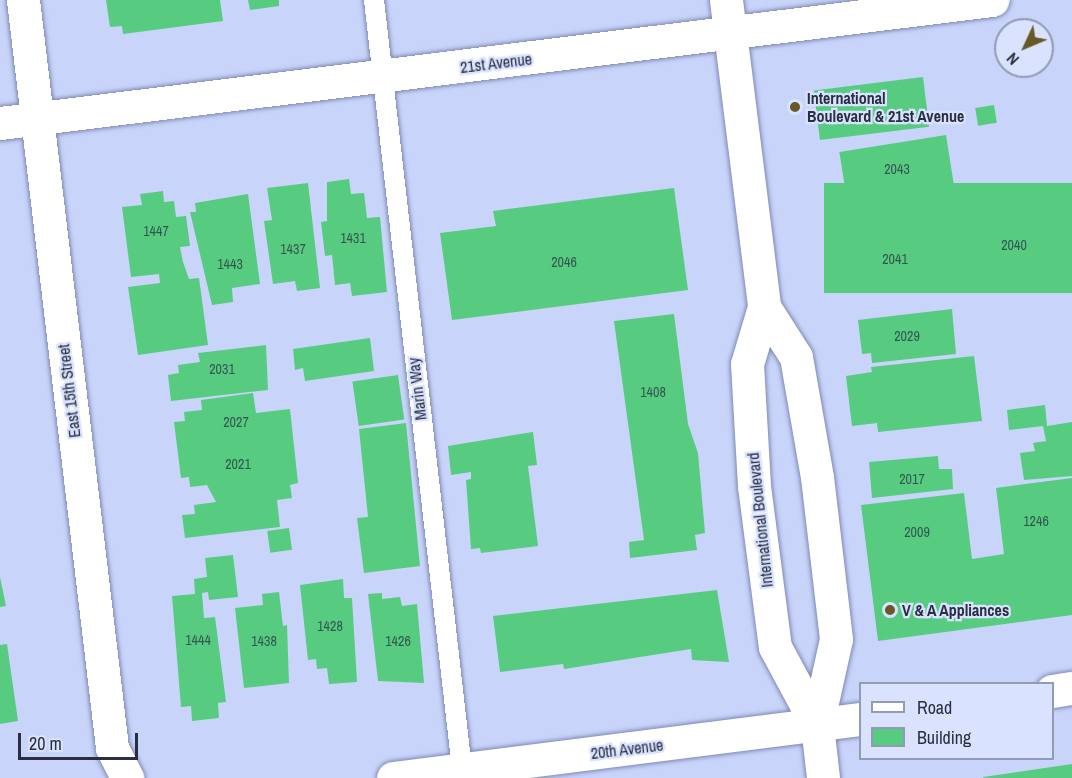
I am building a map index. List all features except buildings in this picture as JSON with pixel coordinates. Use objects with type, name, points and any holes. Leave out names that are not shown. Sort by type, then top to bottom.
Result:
[{"type":"street","name":"East 15th Street","points":[[23,0],[112,748],[126,778]]},
{"type":"street","name":"International Boulevard","points":[[726,0],[764,307],[747,364],[755,497],[775,647],[817,724]]},
{"type":"street","name":"21st Avenue","points":[[0,123],[731,35],[992,0]]},
{"type":"street","name":"International Boulevard","points":[[764,307],[796,357],[817,477],[836,639],[817,724],[823,778]]},
{"type":"street","points":[[1054,691],[1072,687]]},
{"type":"street","name":"20th Avenue","points":[[393,778],[463,774],[859,719]]},
{"type":"lane","name":"Marin Way","points":[[374,0],[463,774]]},
{"type":"place","name":"International Boulevard & 21st Avenue","points":[[795,107]]},
{"type":"place","name":"V & A Appliances","points":[[890,610]]}]
